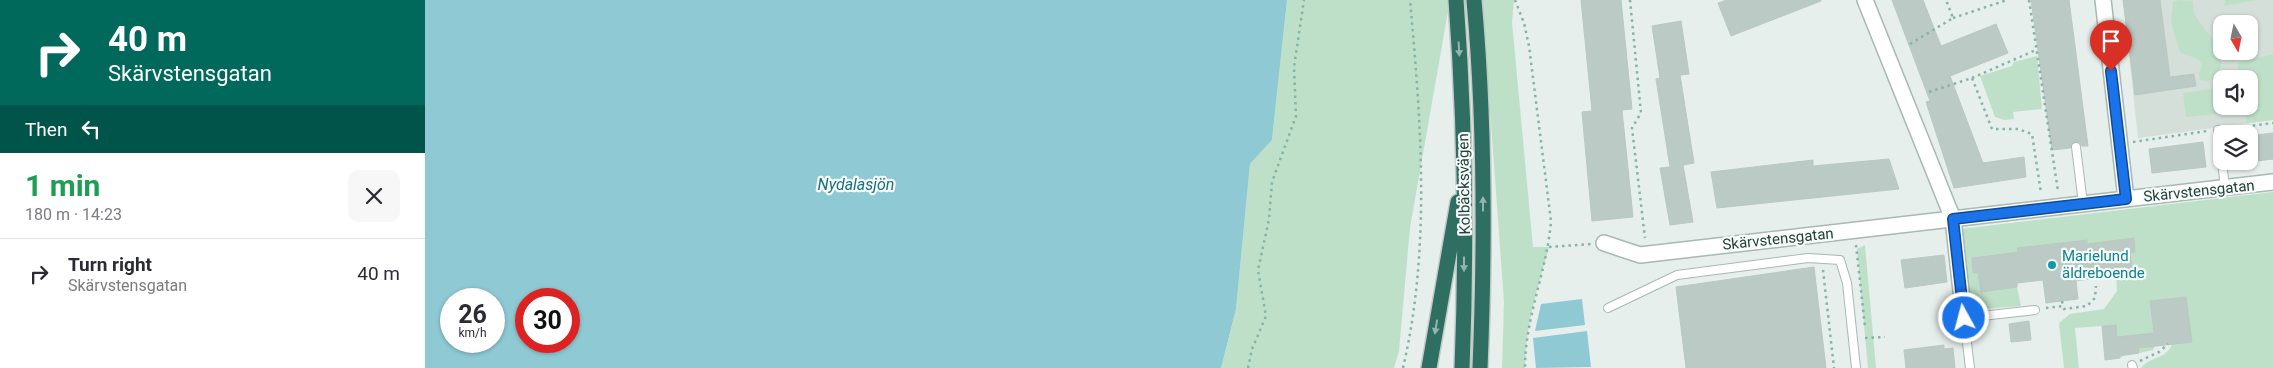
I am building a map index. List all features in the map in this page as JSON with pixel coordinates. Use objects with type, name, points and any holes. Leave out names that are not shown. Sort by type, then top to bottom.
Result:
[{"type":"highway","name":"Kolbäcksvägen","points":[[1456,0],[1463,176],[1464,270],[1461,368]]},
{"type":"highway","name":"Kolbäcksvägen","points":[[1475,0],[1481,100],[1483,182],[1480,368]]},
{"type":"highway","points":[[1429,368],[1452,228],[1463,176]]},
{"type":"street","points":[[1865,0],[1953,219],[1964,318]]},
{"type":"street","name":"Skärvstensgatan","points":[[2103,0],[2126,199]]},
{"type":"street","name":"Skärvstensgatan","points":[[1605,243],[1640,255],[2273,182]]},
{"type":"lane","points":[[2076,147],[2083,204]]},
{"type":"lane","points":[[2222,170],[2225,188]]},
{"type":"lane","points":[[1608,308],[1677,275],[1822,258],[1840,260],[1847,283],[1856,368]]},
{"type":"lane","points":[[1970,368],[1964,318],[2035,310]]},
{"type":"path","points":[[1248,368],[1252,349],[1266,316],[1258,270],[1269,219],[1272,182],[1296,116],[1294,67],[1304,0]]},
{"type":"path","points":[[1403,368],[1410,338],[1420,248],[1417,82],[1410,0]]},
{"type":"path","points":[[1515,0],[1524,23],[1529,46],[1551,221],[1549,247],[1534,302],[1525,347],[1525,368]]},
{"type":"path","points":[[1630,0],[1641,113],[1632,128],[1645,238]]},
{"type":"path","points":[[1946,0],[1953,18]]},
{"type":"path","points":[[1910,44],[1953,18],[2007,0]]},
{"type":"path","points":[[2029,0],[2058,191]]},
{"type":"path","points":[[1929,92],[1972,78],[2037,50]]},
{"type":"path","points":[[1972,78],[1992,130],[2018,129],[2032,134],[2041,193]]},
{"type":"path","points":[[2257,125],[2273,123]]},
{"type":"path","points":[[2131,150],[2130,142],[2213,131]]},
{"type":"path","points":[[1857,249],[1865,328]]},
{"type":"path","points":[[1822,258],[1834,368]]},
{"type":"path","points":[[2035,310],[2063,306],[2064,309],[2087,306],[2095,298],[2096,286]]},
{"type":"path","points":[[2062,301],[2063,306]]},
{"type":"path","points":[[1866,345],[1865,338],[1885,336]]},
{"type":"path","points":[[2132,366],[2159,352],[2168,344]]},
{"type":"shaded area","points":[[2123,0],[2273,0],[2273,120],[2236,125],[2213,125],[2213,128],[2138,138]]},
{"type":"green space","points":[[1287,0],[1450,0],[1410,228],[1399,351],[1394,368],[1221,368],[1236,309],[1250,164],[1272,140]]},
{"type":"green space","points":[[1482,0],[1514,0],[1512,22],[1533,247],[1549,247],[1527,337],[1525,368],[1502,368],[1504,302]]},
{"type":"green space","points":[[2179,0],[2193,1],[2195,14],[2213,40],[2213,60],[2221,60],[2221,65],[2220,70],[2213,70],[2213,79],[2209,81],[2200,80],[2199,73],[2202,65],[2199,60],[2180,52],[2171,23],[2173,2]]},
{"type":"green space","points":[[2225,0],[2257,0],[2224,6]]},
{"type":"green space","points":[[2273,54],[2273,120],[2247,123],[2246,115],[2258,115],[2258,70],[2238,70],[2237,63],[2258,60],[2258,58]]},
{"type":"green space","points":[[2037,56],[2042,109],[2013,112],[2014,119],[2004,120],[1995,117],[1980,76],[2012,66],[2014,62]]},
{"type":"green space","points":[[2213,89],[2213,114],[2186,117],[2183,93]]},
{"type":"green space","points":[[2273,192],[2273,368],[2141,368],[2144,364],[2166,353],[2172,344],[2192,341],[2186,297],[2150,301],[2155,346],[2153,350],[2139,353],[2137,335],[2125,355],[2120,358],[2116,325],[2075,328],[2079,368],[2064,368],[2059,323],[2070,314],[2104,309],[2117,291],[2116,276],[2133,273],[2130,253],[2135,252],[2134,238],[2087,244],[2086,240],[2018,248],[2018,252],[1972,258],[1973,273],[1978,272],[1981,292],[2017,287],[2021,306],[1982,309],[1970,303],[1960,229]]},
{"type":"green space","points":[[1865,245],[1876,368],[1868,368],[1857,249]]},
{"type":"water","name":"Nydalasjön","points":[[425,0],[1287,0],[1272,140],[1250,164],[1236,309],[1221,368],[425,368]]},
{"type":"water","points":[[1582,299],[1585,325],[1535,331],[1541,304]]},
{"type":"water","points":[[1587,331],[1591,367],[1536,368],[1533,338]]},
{"type":"building","points":[[1581,0],[1621,0],[1632,109],[1622,110],[1633,217],[1592,221],[1582,112],[1592,111]]},
{"type":"building","points":[[1727,0],[1821,1],[1731,36],[1718,3]]},
{"type":"building","points":[[1892,0],[1923,0],[1941,46],[1996,24],[2008,53],[1950,76],[1983,163],[2024,157],[2026,177],[1954,188],[1926,102],[1930,101]]},
{"type":"building","points":[[2031,0],[2069,0],[2088,146],[2082,146],[2079,142],[2075,142],[2070,148],[2052,150]]},
{"type":"building","points":[[2123,0],[2160,0],[2170,77],[2194,74],[2196,86],[2135,95]]},
{"type":"building","points":[[1681,21],[1689,74],[1680,75],[1694,163],[1683,165],[1693,222],[1670,225],[1660,168],[1670,167],[1656,79],[1660,78],[1652,26]]},
{"type":"building","points":[[2273,133],[2273,159],[2258,161],[2258,135]]},
{"type":"building","points":[[2203,142],[2206,167],[2152,173],[2149,149]]},
{"type":"building","points":[[1889,159],[1899,189],[1717,208],[1711,172],[1813,160],[1813,166]]},
{"type":"building","name":"Marielund äldreboende","points":[[2134,238],[2135,252],[2130,253],[2133,273],[2076,281],[2078,299],[2046,303],[2043,280],[2017,283],[2017,287],[1981,292],[1978,272],[1973,273],[1972,258],[2018,252],[2017,248],[2087,240],[2087,244]]},
{"type":"building","points":[[1944,255],[1947,282],[1905,288],[1901,260]]},
{"type":"building","points":[[1814,267],[1826,368],[1686,368],[1676,287]]},
{"type":"building","points":[[2186,297],[2192,342],[2138,348],[2139,353],[2105,360],[2102,326],[2116,325],[2117,337],[2154,333],[2150,301]]},
{"type":"building","points":[[2029,321],[2031,340],[2011,342],[2009,324]]},
{"type":"building","points":[[1944,345],[1944,349],[1953,348],[1955,368],[1906,368],[1904,350]]},
{"type":"place","name":"Marielund äldreboende","points":[[2052,265]]},
{"type":"route","points":[[1964,318],[1953,219],[2126,199],[2111,71]]}]
